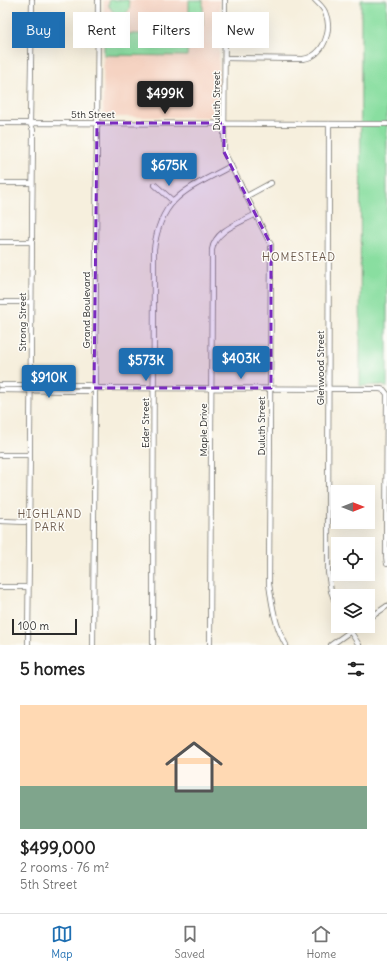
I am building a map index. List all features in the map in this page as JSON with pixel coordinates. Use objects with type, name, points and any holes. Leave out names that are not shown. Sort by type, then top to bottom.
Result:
[{"type":"street","name":"Strong Street","points":[[28,645],[33,130],[30,123],[32,0]]},
{"type":"street","name":"Grand Boulevard","points":[[92,645],[98,0]]},
{"type":"street","name":"Duluth Street","points":[[225,0],[224,152],[271,244],[269,584],[277,624],[286,645]]},
{"type":"street","points":[[225,58],[308,58],[314,56],[319,52],[324,44],[327,28],[325,12],[321,5],[315,0]]},
{"type":"street","name":"5th Street","points":[[0,123],[387,124]]},
{"type":"street","name":"Glenwood Street","points":[[330,124],[328,572],[331,590]]},
{"type":"street","name":"Eder Street","points":[[153,645],[154,249],[156,232],[166,210],[173,201],[195,185],[232,166]]},
{"type":"street","points":[[0,183],[32,183]]},
{"type":"street","points":[[247,196],[271,183]]},
{"type":"street","points":[[155,185],[173,201]]},
{"type":"street","name":"Maple Drive","points":[[210,645],[213,245],[215,240],[222,232],[256,214]]},
{"type":"street","points":[[0,242],[32,242]]},
{"type":"street","points":[[0,302],[31,302]]},
{"type":"street","points":[[0,385],[89,385],[94,388]]},
{"type":"street","points":[[0,390],[88,390],[94,388],[329,388],[384,390],[387,394],[387,564]]},
{"type":"street","points":[[0,456],[29,456]]},
{"type":"street","points":[[0,521],[29,522]]},
{"type":"street","points":[[0,587],[28,587]]},
{"type":"street","points":[[375,614],[387,606]]},
{"type":"street","points":[[332,645],[349,633]]},
{"type":"street","points":[[351,633],[359,645]]},
{"type":"highlighted area","points":[[97,123],[224,123],[224,152],[271,245],[271,388],[94,388]]},
{"type":"shaded area","points":[[104,0],[220,0],[220,12],[212,12],[212,48],[219,48],[218,117],[103,117],[104,48],[130,48],[130,12],[104,12]]},
{"type":"green space","points":[[109,0],[128,0],[129,9],[127,12],[113,12],[109,7]]},
{"type":"green space","points":[[189,0],[203,0],[203,12],[189,12]]},
{"type":"green space","points":[[361,0],[387,0],[387,388],[382,385],[360,386]]},
{"type":"green space","points":[[130,34],[138,34],[138,48],[187,48],[187,56],[104,55],[104,48],[130,48]]},
{"type":"district","name":"HOMESTEAD","points":[[299,257]]},
{"type":"district","name":"HIGHLAND PARK","points":[[50,520]]}]
